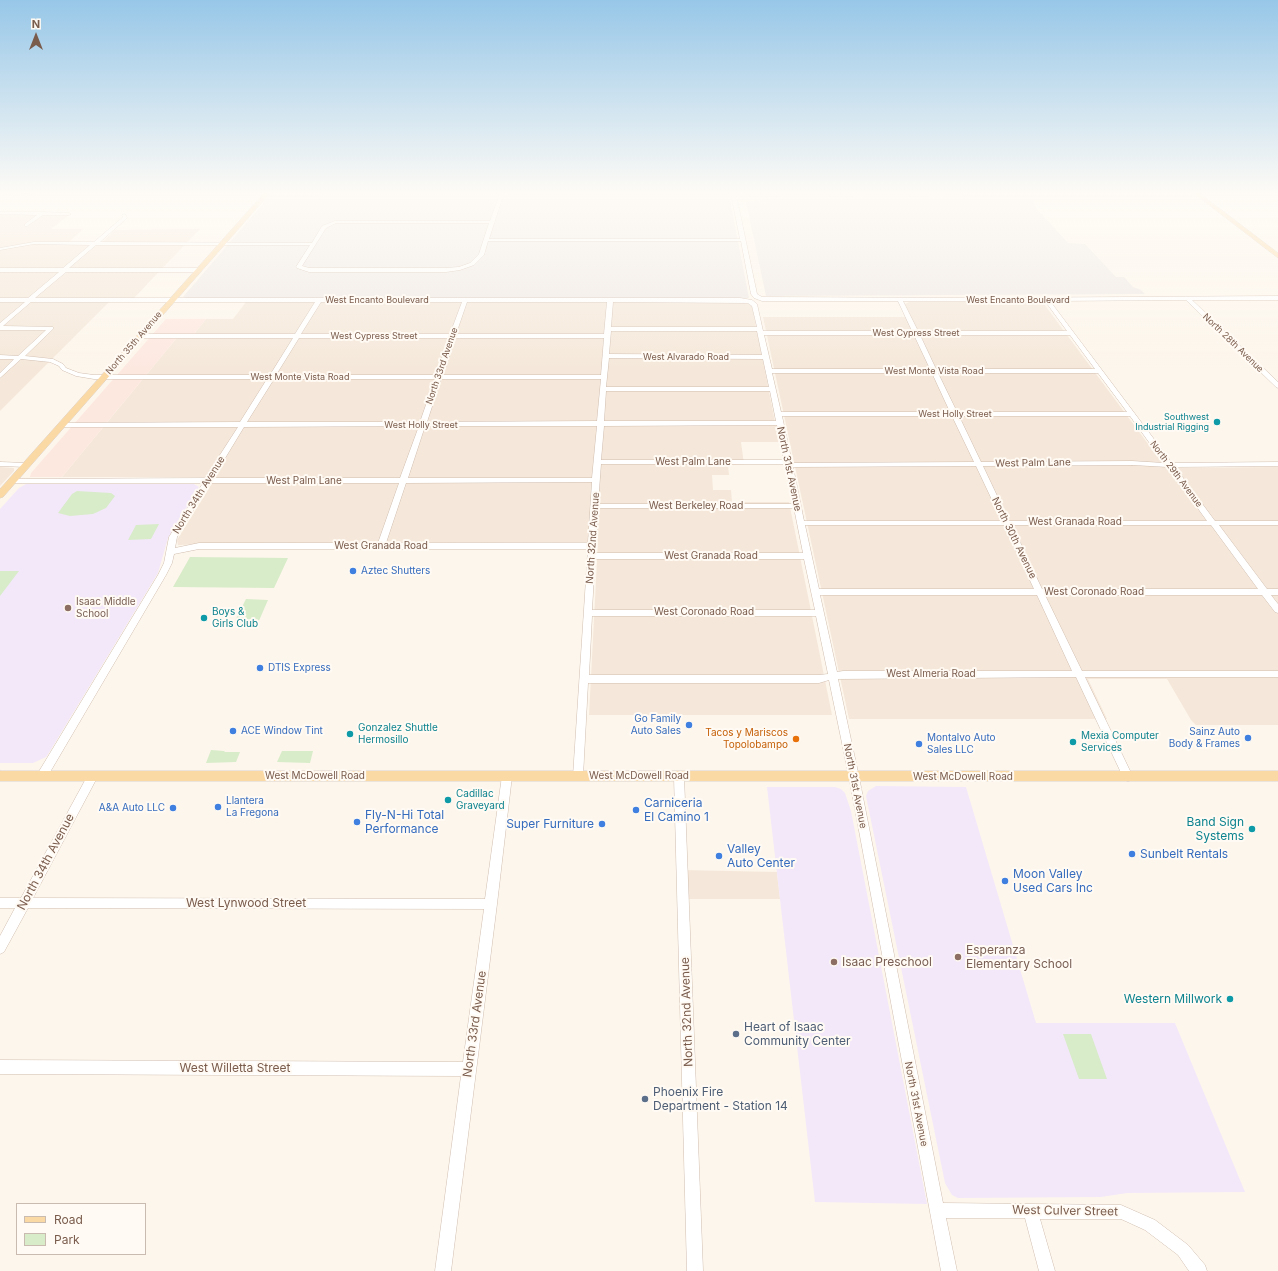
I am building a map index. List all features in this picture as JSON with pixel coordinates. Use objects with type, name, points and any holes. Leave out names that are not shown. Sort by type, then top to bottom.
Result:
[{"type":"main road","name":"North 35th Avenue","points":[[0,495],[216,251]]},
{"type":"main road","name":"West McDowell Road","points":[[0,776],[1278,776]]},
{"type":"street","points":[[0,327],[85,251]]},
{"type":"street","points":[[308,251],[298,267],[303,269],[434,270],[460,268],[472,264],[481,255],[482,251]]},
{"type":"street","name":"North 31st Avenue","points":[[745,251],[796,506],[854,776],[936,1210],[949,1271]]},
{"type":"street","points":[[0,270],[199,270]]},
{"type":"street","name":"West Encanto Boulevard","points":[[0,300],[756,301],[1278,298]]},
{"type":"street","name":"North 28th Avenue","points":[[1188,299],[1278,386]]},
{"type":"street","name":"North 34th Avenue","points":[[42,776],[162,575],[168,563],[173,537],[319,300]]},
{"type":"street","name":"North 33rd Avenue","points":[[381,546],[464,300]]},
{"type":"street","name":"North 32nd Avenue","points":[[578,776],[596,480],[610,300]]},
{"type":"street","name":"North 30th Avenue","points":[[900,300],[1128,776]]},
{"type":"street","name":"North 29th Avenue","points":[[1046,300],[1278,610]]},
{"type":"street","points":[[0,327],[51,328],[0,376]]},
{"type":"street","name":"West Cypress Street","points":[[140,336],[452,336],[762,331],[1070,333]]},
{"type":"street","name":"West Alvarado Road","points":[[606,356],[767,357]]},
{"type":"street","name":"West Monte Vista Road","points":[[0,357],[51,360],[61,365],[64,369],[78,375],[104,378],[604,377]]},
{"type":"street","name":"West Monte Vista Road","points":[[770,371],[1099,371]]},
{"type":"street","points":[[603,389],[772,389]]},
{"type":"street","name":"West Holly Street","points":[[778,414],[1132,414]]},
{"type":"street","name":"West Holly Street","points":[[62,425],[780,423]]},
{"type":"street","name":"West Palm Lane","points":[[598,462],[1278,464]]},
{"type":"street","points":[[0,464],[27,464]]},
{"type":"street","name":"West Palm Lane","points":[[12,481],[596,480]]},
{"type":"street","name":"West Berkeley Road","points":[[595,506],[796,506]]},
{"type":"street","name":"West Granada Road","points":[[800,523],[1278,523]]},
{"type":"street","name":"West Granada Road","points":[[169,552],[187,548],[213,546],[593,546]]},
{"type":"street","name":"West Granada Road","points":[[592,556],[807,556]]},
{"type":"street","name":"West Coronado Road","points":[[815,592],[1278,592]]},
{"type":"street","name":"West Coronado Road","points":[[588,613],[819,612]]},
{"type":"street","name":"West Almeria Road","points":[[584,679],[819,679],[843,674],[1278,674]]},
{"type":"street","name":"North 34th Avenue","points":[[0,948],[93,776]]},
{"type":"street","name":"North 33rd Avenue","points":[[443,1271],[507,776]]},
{"type":"street","name":"North 32nd Avenue","points":[[679,776],[695,1271]]},
{"type":"street","name":"West Lynwood Street","points":[[0,903],[491,904]]},
{"type":"street","name":"West Willetta Street","points":[[0,1068],[469,1070]]},
{"type":"street","name":"West Culver Street","points":[[936,1210],[1121,1212],[1150,1225],[1183,1250],[1199,1271]]},
{"type":"street","points":[[1030,1210],[1047,1271]]},
{"type":"shaded area","points":[[0,251],[179,251],[134,298],[0,298]]},
{"type":"shaded area","points":[[222,251],[740,251],[749,298],[188,299],[183,297]]},
{"type":"shaded area","points":[[756,251],[1092,251],[1116,277],[1124,277],[1133,287],[1141,290],[1145,294],[766,296]]},
{"type":"shaded area","points":[[0,302],[109,302],[0,411]]},
{"type":"shaded area","points":[[246,302],[741,302],[752,306],[779,442],[741,442],[744,464],[728,465],[729,475],[712,475],[713,490],[731,490],[732,502],[789,502],[832,715],[589,715],[598,542],[214,543],[178,545],[177,540],[216,477],[62,477],[180,334],[194,334],[206,319],[233,319]]},
{"type":"shaded area","points":[[909,302],[1041,302],[1166,468],[1278,467],[1278,725],[1196,725],[1191,720],[1167,679],[1088,679],[1107,719],[849,719],[763,317],[911,317],[905,304]]},
{"type":"shaded area","points":[[166,319],[206,319],[194,334],[180,334],[62,477],[30,477],[31,473]]},
{"type":"shaded area","points":[[0,467],[14,468],[14,471],[0,486]]},
{"type":"shaded area","name":"Isaac Middle School","points":[[26,484],[194,484],[199,487],[168,538],[158,573],[46,757],[33,763],[0,763],[0,509],[19,488]]},
{"type":"shaded area","name":"Esperanza Elementary School","points":[[876,786],[966,787],[1036,1023],[1175,1023],[1245,1192],[1127,1193],[1101,1197],[958,1198],[952,1195],[945,1183],[866,796],[868,791]]},
{"type":"shaded area","name":"Isaac Preschool","points":[[767,787],[835,787],[841,789],[845,793],[851,811],[927,1204],[815,1202]]},
{"type":"shaded area","points":[[682,870],[777,872],[780,899],[683,899]]},
{"type":"green space","points":[[77,491],[111,493],[115,496],[106,508],[93,514],[70,516],[58,513],[72,494]]},
{"type":"green space","points":[[159,524],[151,539],[128,540],[136,525]]},
{"type":"green space","points":[[190,557],[288,558],[274,588],[173,587]]},
{"type":"green space","points":[[0,571],[19,571],[0,596]]},
{"type":"green space","points":[[246,599],[268,600],[258,623],[234,623]]},
{"type":"green space","points":[[211,750],[240,752],[236,762],[206,763]]},
{"type":"green space","points":[[282,751],[313,751],[310,763],[277,762]]},
{"type":"green space","points":[[1063,1034],[1091,1034],[1107,1079],[1079,1079]]},
{"type":"place","name":"Southwest Industrial Rigging","points":[[1217,422]]},
{"type":"place","name":"Aztec Shutters","points":[[353,571]]},
{"type":"place","name":"Isaac Middle School","points":[[68,608]]},
{"type":"place","name":"Boys & Girls Club","points":[[204,618]]},
{"type":"place","name":"DTIS Express","points":[[260,668]]},
{"type":"place","name":"Go Family Auto Sales","points":[[689,725]]},
{"type":"place","name":"ACE Window Tint","points":[[233,731]]},
{"type":"place","name":"Gonzalez Shuttle Hermosillo","points":[[350,734]]},
{"type":"place","name":"Sainz Auto Body & Frames","points":[[1248,738]]},
{"type":"place","name":"Tacos y Mariscos Topolobampo","points":[[796,739]]},
{"type":"place","name":"Mexia Computer Services","points":[[1073,742]]},
{"type":"place","name":"Montalvo Auto Sales LLC","points":[[919,744]]},
{"type":"place","name":"Cadillac Graveyard","points":[[448,800]]},
{"type":"place","name":"Llantera La Fregona","points":[[218,807]]},
{"type":"place","name":"A&A Auto LLC","points":[[173,808]]},
{"type":"place","name":"Carniceria El Camino 1","points":[[636,810]]},
{"type":"place","name":"Fly-N-Hi Total Performance","points":[[357,822]]},
{"type":"place","name":"Super Furniture","points":[[602,824]]},
{"type":"place","name":"Band Sign Systems","points":[[1252,829]]},
{"type":"place","name":"Sunbelt Rentals","points":[[1132,854]]},
{"type":"place","name":"Valley Auto Center","points":[[719,856]]},
{"type":"place","name":"Moon Valley Used Cars Inc","points":[[1005,881]]},
{"type":"place","name":"Esperanza Elementary School","points":[[958,957]]},
{"type":"place","name":"Isaac Preschool","points":[[834,962]]},
{"type":"place","name":"Western Millwork","points":[[1230,999]]},
{"type":"place","name":"Heart of Isaac Community Center","points":[[736,1034]]},
{"type":"place","name":"Phoenix Fire Department - Station 14","points":[[645,1099]]}]
